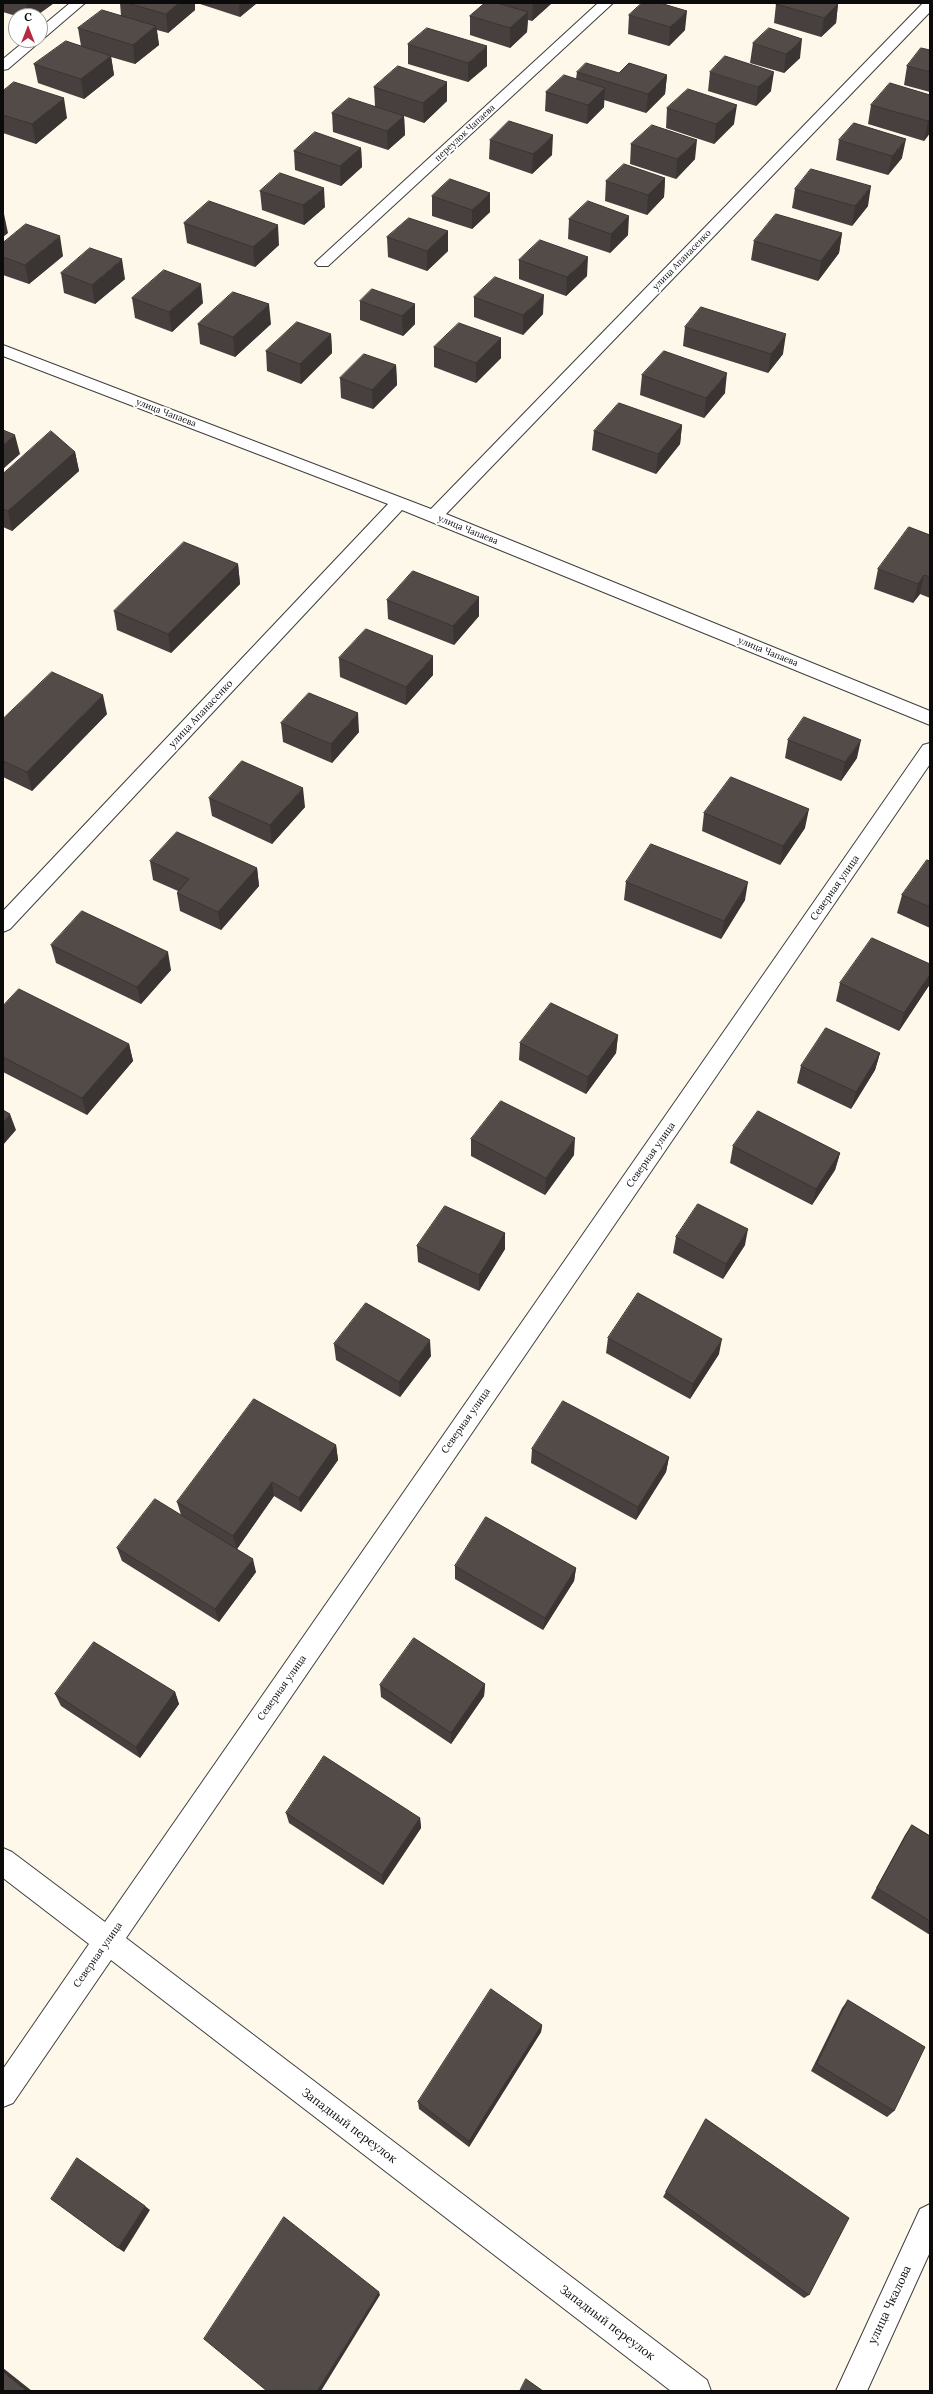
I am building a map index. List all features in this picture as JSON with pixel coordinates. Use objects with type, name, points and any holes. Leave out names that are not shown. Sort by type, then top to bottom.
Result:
[{"type":"street","points":[[48,28],[78,3]]},
{"type":"street","name":"переулок Чапаева","points":[[323,263],[606,3]]},
{"type":"street","name":"улица Апанасенко","points":[[434,516],[930,4]]},
{"type":"street","points":[[3,66],[24,48]]},
{"type":"street","name":"улица Чапаева","points":[[3,350],[434,516],[930,718]]},
{"type":"street","name":"улица Апанасенко","points":[[3,924],[399,503]]},
{"type":"street","name":"Северная улица","points":[[3,2093],[930,750]]},
{"type":"street","name":"Западный переулок","points":[[3,1861],[696,2391]]},
{"type":"street","name":"улица Чкалова","points":[[851,2391],[930,2219]]},
{"type":"building","points":[[128,3],[179,3],[166,14]]},
{"type":"building","points":[[485,3],[497,3],[528,12],[510,28],[470,16]]},
{"type":"building","points":[[642,3],[660,3],[687,11],[670,27],[629,15]]},
{"type":"building","points":[[776,4],[838,4],[824,18]]},
{"type":"building","points":[[102,10],[156,26],[133,45],[78,28]]},
{"type":"building","points":[[427,28],[487,46],[468,63],[408,44]]},
{"type":"building","points":[[769,28],[802,39],[786,54],[753,43]]},
{"type":"building","points":[[66,41],[111,56],[81,79],[34,64]]},
{"type":"building","points":[[921,48],[930,50],[930,72],[907,66]]},
{"type":"building","points":[[725,56],[774,72],[758,87],[710,72]]},
{"type":"building","points":[[586,63],[619,73],[629,63],[667,75],[648,94],[577,72]]},
{"type":"building","points":[[398,66],[447,82],[423,103],[374,87]]},
{"type":"building","points":[[564,75],[605,88],[588,105],[546,92]]},
{"type":"building","points":[[14,82],[64,98],[32,124],[3,115],[3,91]]},
{"type":"building","points":[[890,83],[930,95],[930,119],[928,121],[871,105]]},
{"type":"building","points":[[688,89],[737,105],[716,124],[667,108]]},
{"type":"building","points":[[349,98],[404,116],[387,131],[332,113]]},
{"type":"building","points":[[509,121],[553,135],[533,154],[490,140]]},
{"type":"building","points":[[854,123],[906,139],[892,156],[839,140]]},
{"type":"building","points":[[652,125],[697,140],[677,159],[631,144]]},
{"type":"building","points":[[315,132],[361,148],[340,166],[294,151]]},
{"type":"building","points":[[624,164],[665,178],[648,195],[606,181]]},
{"type":"building","points":[[811,169],[871,186],[855,206],[795,189]]},
{"type":"building","points":[[280,173],[324,188],[303,205],[260,191]]},
{"type":"building","points":[[450,179],[490,193],[472,210],[432,196]]},
{"type":"building","points":[[209,201],[278,225],[253,247],[184,223]]},
{"type":"building","points":[[588,201],[629,216],[611,234],[569,219]]},
{"type":"building","points":[[776,214],[842,233],[821,261],[754,241]]},
{"type":"building","points":[[409,218],[448,231],[427,251],[387,237]]},
{"type":"building","points":[[26,224],[60,236],[25,265],[3,257],[3,243]]},
{"type":"building","points":[[540,240],[588,257],[567,277],[519,260]]},
{"type":"building","points":[[90,248],[122,259],[92,285],[61,273]]},
{"type":"building","points":[[164,270],[201,284],[169,312],[132,298]]},
{"type":"building","points":[[495,277],[544,295],[523,315],[474,297]]},
{"type":"building","points":[[372,289],[415,304],[402,316],[360,301]]},
{"type":"building","points":[[233,292],[269,304],[233,337],[198,324]]},
{"type":"building","points":[[701,307],[786,334],[771,354],[685,327]]},
{"type":"building","points":[[297,322],[331,334],[300,364],[266,351]]},
{"type":"building","points":[[459,323],[501,338],[476,363],[434,347]]},
{"type":"building","points":[[664,351],[727,373],[706,398],[642,375]]},
{"type":"building","points":[[364,354],[396,365],[372,390],[340,378]]},
{"type":"building","points":[[619,403],[682,425],[658,454],[594,431]]},
{"type":"building","points":[[3,430],[15,435],[3,445]]},
{"type":"building","points":[[51,431],[75,452],[8,511],[3,509],[3,474]]},
{"type":"building","points":[[909,527],[930,535],[930,577],[924,575],[918,584],[878,569]]},
{"type":"building","points":[[184,542],[238,564],[168,634],[114,611]]},
{"type":"building","points":[[413,571],[479,597],[453,626],[387,600]]},
{"type":"building","points":[[366,629],[433,656],[406,687],[339,658]]},
{"type":"building","points":[[52,672],[103,695],[27,772],[3,761],[3,719]]},
{"type":"building","points":[[309,693],[358,713],[331,744],[281,723]]},
{"type":"building","points":[[804,717],[861,740],[845,762],[788,740]]},
{"type":"building","points":[[242,761],[303,788],[270,825],[209,798]]},
{"type":"building","points":[[731,777],[809,809],[783,846],[704,813]]},
{"type":"building","points":[[177,832],[257,868],[218,912],[177,893],[189,879],[150,861]]},
{"type":"building","points":[[651,844],[748,882],[724,921],[626,882]]},
{"type":"building","points":[[927,860],[930,861],[930,907],[902,895]]},
{"type":"building","points":[[82,911],[168,952],[137,987],[51,945]]},
{"type":"building","points":[[872,938],[930,964],[930,974],[904,1013],[840,983]]},
{"type":"building","points":[[19,989],[129,1044],[82,1098],[3,1057],[3,1006]]},
{"type":"building","points":[[551,1003],[618,1035],[588,1077],[520,1043]]},
{"type":"building","points":[[826,1028],[880,1053],[856,1092],[801,1066]]},
{"type":"building","points":[[501,1101],[575,1138],[546,1178],[471,1139]]},
{"type":"building","points":[[3,1110],[10,1114],[3,1122]]},
{"type":"building","points":[[758,1111],[840,1153],[816,1189],[733,1146]]},
{"type":"building","points":[[698,1204],[748,1229],[726,1264],[676,1237]]},
{"type":"building","points":[[445,1206],[505,1233],[479,1275],[417,1246]]},
{"type":"building","points":[[638,1293],[722,1339],[693,1384],[608,1338]]},
{"type":"building","points":[[366,1303],[430,1340],[399,1382],[334,1344]]},
{"type":"building","points":[[254,1399],[336,1445],[299,1498],[272,1482],[233,1536],[177,1502]]},
{"type":"building","points":[[563,1401],[669,1457],[638,1507],[532,1449]]},
{"type":"building","points":[[155,1499],[253,1559],[215,1609],[117,1548]]},
{"type":"building","points":[[486,1517],[576,1568],[545,1618],[455,1566]]},
{"type":"building","points":[[414,1638],[485,1684],[451,1733],[380,1685]]},
{"type":"building","points":[[94,1642],[175,1692],[136,1747],[55,1694]]},
{"type":"building","points":[[324,1756],[420,1818],[382,1875],[286,1813]]},
{"type":"building","points":[[912,1825],[930,1836],[930,1921],[877,1888]]},
{"type":"building","points":[[491,1989],[542,2025],[469,2141],[418,2102]]},
{"type":"building","points":[[848,2000],[925,2047],[894,2111],[817,2064]]},
{"type":"building","points":[[706,2119],[849,2218],[809,2295],[666,2192]]},
{"type":"building","points":[[77,2158],[145,2206],[118,2248],[51,2199]]},
{"type":"building","points":[[284,2217],[379,2292],[317,2391],[267,2391],[204,2339]]},
{"type":"building","points":[[3,2372],[26,2391],[3,2391]]},
{"type":"building","points":[[526,2379],[543,2391],[520,2391]]}]
